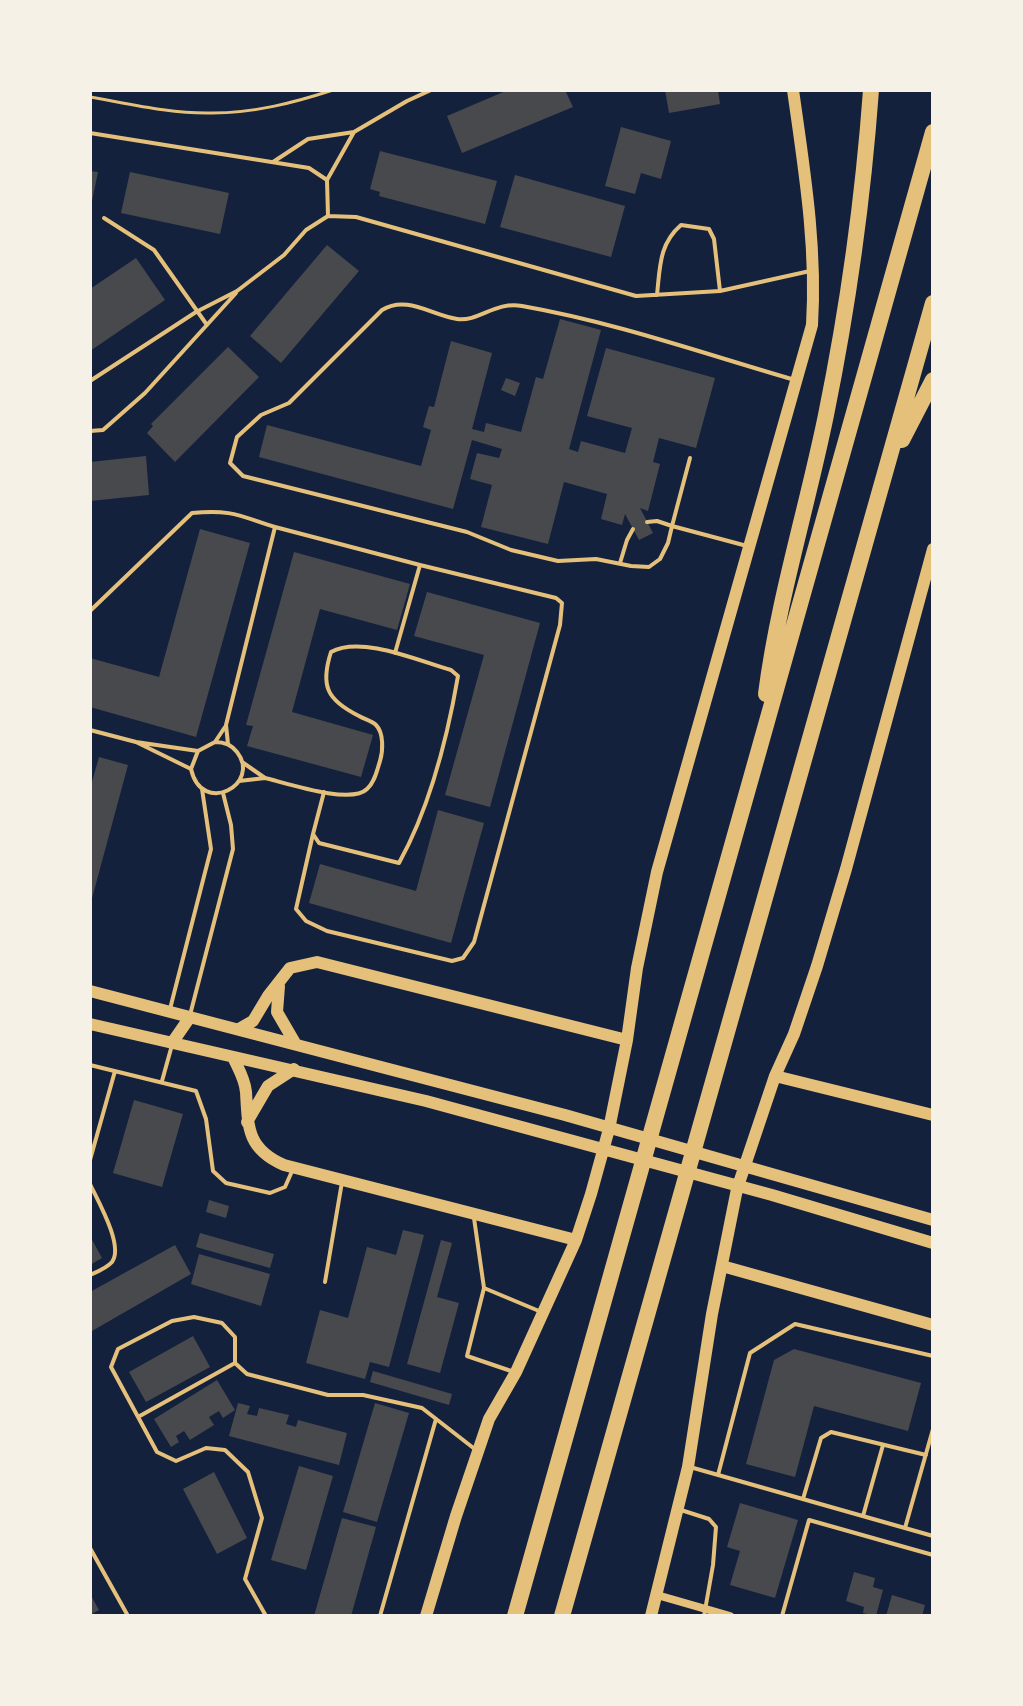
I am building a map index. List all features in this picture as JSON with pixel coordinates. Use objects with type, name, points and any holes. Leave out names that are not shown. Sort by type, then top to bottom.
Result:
[{"type":"highway","points":[[759,750],[772,641],[802,524],[849,293],[858,234],[871,90]]},
{"type":"highway","points":[[515,1616],[933,132]]},
{"type":"highway","points":[[562,1616],[933,303]]},
{"type":"highway","points":[[885,474],[933,380]]},
{"type":"main road","points":[[426,1616],[489,1419],[516,1372],[576,1240],[609,1129],[653,888],[812,325],[814,270],[793,90]]},
{"type":"main road","points":[[651,1616],[688,1467],[712,1314],[737,1189],[775,1076],[794,1034],[846,869],[933,549]]},
{"type":"main road","points":[[239,1029],[253,1021],[290,968],[317,962],[627,1040]]},
{"type":"main road","points":[[280,979],[277,1012],[295,1043]]},
{"type":"main road","points":[[90,991],[565,1115],[933,1220]]},
{"type":"main road","points":[[169,1012],[172,1043]]},
{"type":"main road","points":[[172,1043],[190,1017]]},
{"type":"main road","points":[[90,1024],[426,1101],[772,1195],[933,1243]]},
{"type":"main road","points":[[233,1057],[243,1079],[247,1122],[253,1139],[262,1153],[272,1160],[576,1240]]},
{"type":"main road","points":[[247,1122],[268,1086],[294,1069]]},
{"type":"main road","points":[[775,1076],[933,1115]]},
{"type":"main road","points":[[722,1266],[933,1325]]},
{"type":"street","points":[[657,1595],[705,1613],[730,1616]]},
{"type":"lane","points":[[273,162],[308,139],[354,132],[431,90]]},
{"type":"lane","points":[[328,216],[327,180],[354,132]]},
{"type":"lane","points":[[90,133],[309,168],[327,180]]},
{"type":"lane","points":[[90,381],[196,312],[237,291],[284,255],[306,230],[328,216],[356,217],[636,296],[720,291],[814,270]]},
{"type":"lane","points":[[104,218],[154,250],[207,325]]},
{"type":"lane","points":[[657,295],[661,253],[670,235],[681,225],[709,229],[714,239],[720,291]]},
{"type":"lane","points":[[90,431],[103,430],[145,393],[237,291]]},
{"type":"lane","points":[[690,458],[668,543],[660,559],[649,567],[596,559],[558,561],[511,550],[467,532],[243,476],[230,463],[237,437],[261,415],[289,403],[382,310],[394,303],[407,303],[461,320],[499,306],[519,305],[609,327],[797,381]]},
{"type":"lane","points":[[90,611],[192,513],[215,511],[237,513],[275,527],[556,598],[562,603],[560,625],[474,942],[463,958],[452,961],[327,931],[306,921],[296,909],[324,792]]},
{"type":"lane","points":[[647,522],[657,521],[751,546]]},
{"type":"lane","points":[[90,730],[136,742],[198,751],[215,742],[226,725],[275,527]]},
{"type":"lane","points":[[620,563],[633,529]]},
{"type":"lane","points":[[395,653],[420,565]]},
{"type":"lane","points":[[239,781],[265,778],[354,796],[367,790],[382,754],[381,734],[375,724],[332,698],[325,684],[331,652],[341,647],[362,646],[395,653],[451,670],[458,676],[448,736],[399,863],[319,843],[313,834]]},
{"type":"lane","points":[[226,725],[228,744]]},
{"type":"lane","points":[[136,742],[191,769],[202,789],[215,794],[232,789],[239,781],[242,762]]},
{"type":"lane","points":[[215,742],[235,748],[242,762],[265,778]]},
{"type":"lane","points":[[191,769],[198,751]]},
{"type":"lane","points":[[169,1012],[211,849],[202,789]]},
{"type":"lane","points":[[190,1017],[233,849],[223,793]]},
{"type":"lane","points":[[162,1081],[172,1043]]},
{"type":"lane","points":[[90,1065],[196,1091],[206,1119],[213,1171],[226,1183],[270,1193],[285,1187],[294,1168]]},
{"type":"lane","points":[[91,1156],[115,1071]]},
{"type":"lane","points":[[325,1282],[342,1180]]},
{"type":"lane","points":[[90,1184],[115,1241],[117,1253],[111,1264],[90,1275]]},
{"type":"lane","points":[[473,1214],[484,1288],[467,1356],[516,1372]]},
{"type":"lane","points":[[484,1288],[542,1312]]},
{"type":"lane","points":[[266,1616],[245,1579],[262,1518],[248,1472],[225,1450],[206,1448],[176,1461],[157,1452],[111,1367],[118,1349],[172,1321],[194,1317],[222,1323],[235,1337],[235,1363],[247,1374],[328,1395],[363,1395],[422,1408],[478,1452]]},
{"type":"lane","points":[[718,1475],[750,1353],[795,1324],[933,1356]]},
{"type":"lane","points":[[138,1417],[235,1363]]},
{"type":"lane","points":[[380,1616],[436,1419]]},
{"type":"lane","points":[[905,1528],[933,1429]]},
{"type":"lane","points":[[803,1499],[821,1438],[825,1434],[831,1432],[926,1455]]},
{"type":"lane","points":[[863,1516],[883,1445]]},
{"type":"lane","points":[[688,1467],[933,1536]]},
{"type":"lane","points":[[679,1510],[709,1519],[716,1527],[705,1613]]},
{"type":"lane","points":[[782,1616],[809,1520],[933,1555]]},
{"type":"lane","points":[[90,1548],[128,1616]]},
{"type":"path","points":[[90,97],[173,111],[212,113],[258,110],[333,90]]},
{"type":"building","points":[[508,90],[565,90],[573,107],[462,153],[447,116]]},
{"type":"building","points":[[665,90],[718,90],[720,104],[669,113]]},
{"type":"building","points":[[621,127],[671,141],[661,179],[641,173],[635,194],[605,186]]},
{"type":"building","points":[[380,151],[497,181],[485,224],[379,196],[380,192],[370,189]]},
{"type":"building","points":[[90,171],[98,172],[91,206],[90,206]]},
{"type":"building","points":[[130,172],[229,193],[220,234],[121,213]]},
{"type":"building","points":[[515,175],[625,206],[611,257],[500,227]]},
{"type":"building","points":[[327,245],[359,271],[281,363],[250,336]]},
{"type":"building","points":[[136,258],[165,300],[90,351],[90,289]]},
{"type":"building","points":[[560,319],[601,330],[569,449],[578,452],[581,441],[625,453],[632,428],[587,416],[606,348],[715,378],[696,448],[659,438],[653,462],[660,464],[648,511],[640,508],[653,533],[639,540],[625,514],[622,525],[601,519],[607,494],[564,482],[548,544],[481,527],[492,485],[470,479],[477,453],[499,458],[502,449],[472,440],[453,509],[259,457],[267,425],[421,466],[431,430],[423,427],[429,406],[434,407],[451,341],[492,353],[472,429],[484,432],[486,423],[521,432],[536,377],[543,379]]},
{"type":"building","points":[[228,347],[259,377],[175,462],[147,433],[153,426],[151,424]]},
{"type":"building","points":[[506,378],[520,383],[515,396],[501,390]]},
{"type":"building","points":[[146,456],[149,495],[90,501],[90,462]]},
{"type":"building","points":[[200,529],[250,543],[196,737],[90,707],[90,658],[159,677]]},
{"type":"building","points":[[294,552],[410,584],[397,630],[320,609],[292,712],[373,735],[361,777],[247,746],[253,726],[246,725]]},
{"type":"building","points":[[427,592],[540,623],[490,807],[445,795],[484,655],[414,636]]},
{"type":"building","points":[[99,757],[128,765],[91,902],[90,789]]},
{"type":"building","points":[[438,810],[484,823],[451,943],[309,903],[320,864],[416,891]]},
{"type":"building","points":[[134,1100],[183,1114],[162,1187],[113,1173]]},
{"type":"building","points":[[209,1200],[229,1206],[226,1218],[206,1212]]},
{"type":"building","points":[[403,1230],[424,1235],[389,1367],[370,1362],[365,1379],[306,1363],[320,1310],[348,1318],[367,1247],[396,1255]]},
{"type":"building","points":[[200,1233],[274,1254],[270,1268],[196,1247]]},
{"type":"building","points":[[90,1236],[102,1258],[90,1265]]},
{"type":"building","points":[[441,1240],[452,1243],[437,1297],[459,1303],[440,1373],[407,1364]]},
{"type":"building","points":[[175,1245],[191,1274],[92,1331],[90,1292]]},
{"type":"building","points":[[199,1254],[270,1274],[261,1306],[191,1284]]},
{"type":"building","points":[[193,1336],[210,1367],[146,1402],[129,1372]]},
{"type":"building","points":[[794,1349],[921,1383],[908,1431],[814,1406],[795,1477],[746,1464],[774,1360]]},
{"type":"building","points":[[373,1371],[452,1394],[449,1405],[370,1382]]},
{"type":"building","points":[[217,1380],[235,1410],[223,1418],[219,1411],[209,1417],[214,1425],[190,1440],[184,1431],[176,1436],[179,1442],[171,1447],[154,1419]]},
{"type":"building","points":[[238,1403],[250,1406],[247,1414],[257,1416],[259,1408],[289,1415],[286,1424],[296,1427],[298,1420],[347,1433],[339,1465],[229,1436]]},
{"type":"building","points":[[375,1403],[409,1413],[377,1522],[343,1512]]},
{"type":"building","points":[[299,1466],[333,1476],[306,1570],[271,1560]]},
{"type":"building","points":[[214,1472],[247,1538],[217,1554],[183,1489]]},
{"type":"building","points":[[740,1503],[798,1520],[775,1598],[730,1585],[740,1551],[727,1547]]},
{"type":"building","points":[[342,1518],[376,1527],[351,1616],[314,1616]]},
{"type":"building","points":[[854,1572],[875,1578],[873,1587],[883,1590],[876,1616],[863,1613],[864,1607],[846,1601]]},
{"type":"building","points":[[90,1594],[99,1610],[90,1615]]},
{"type":"building","points":[[892,1595],[925,1605],[922,1616],[886,1616]]}]
